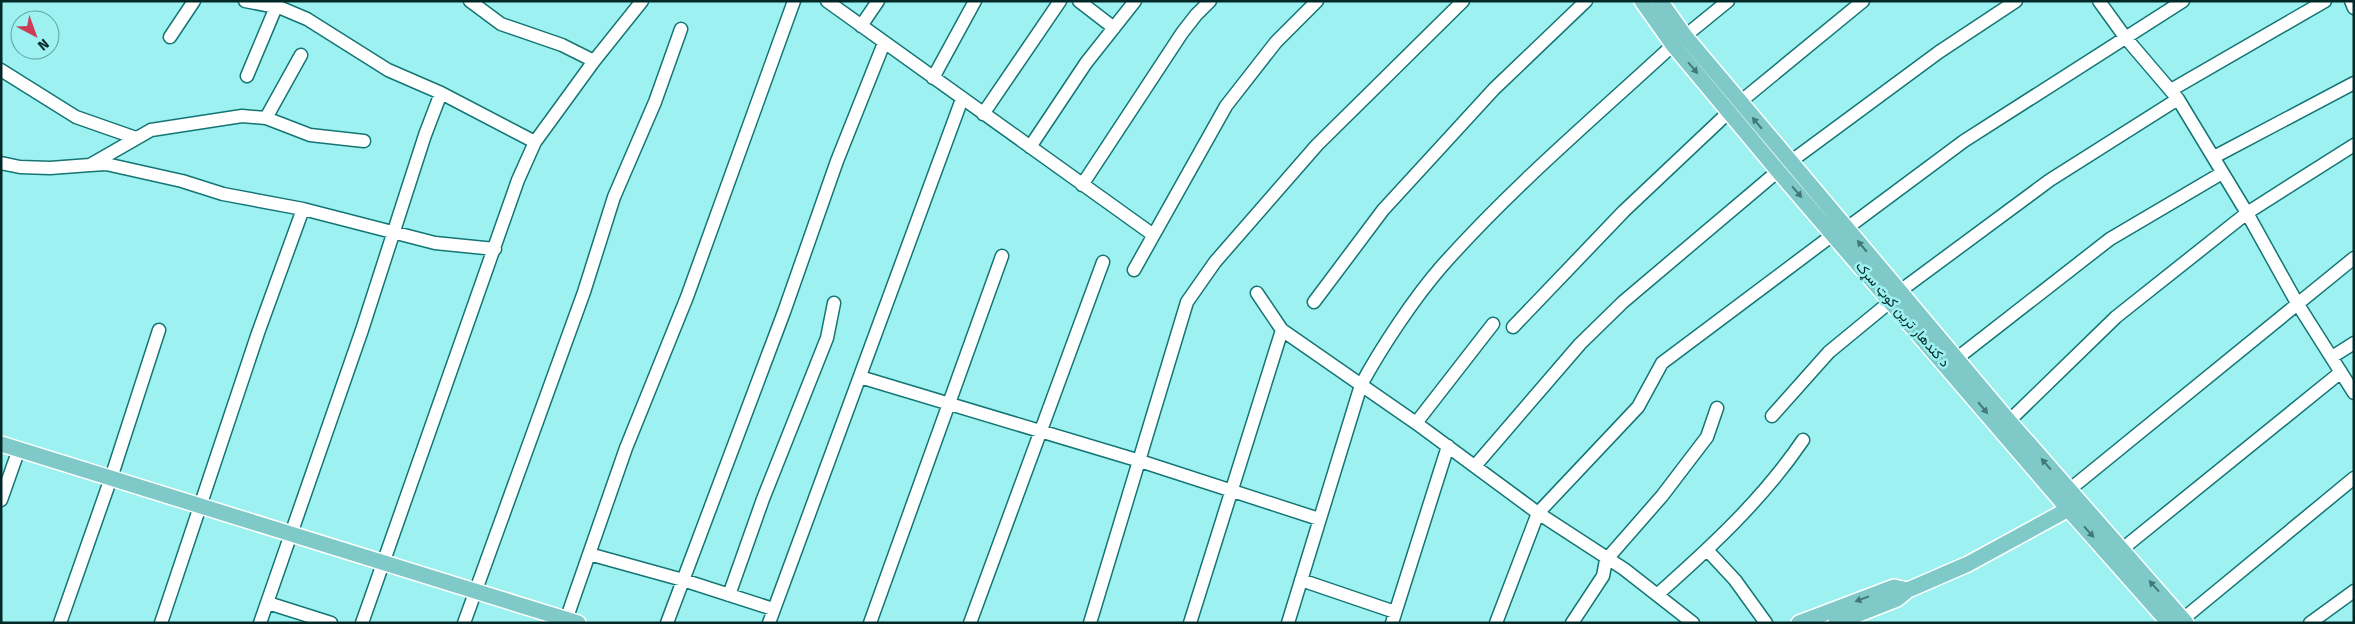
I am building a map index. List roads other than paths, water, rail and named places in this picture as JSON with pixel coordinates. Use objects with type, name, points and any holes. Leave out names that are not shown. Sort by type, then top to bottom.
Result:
[{"type":"main road","name":"د کندهار ترين کوټ سړک","points":[[1642,1],[1679,41],[1784,167],[1841,231],[2074,506],[2179,622]]},
{"type":"main road","name":"د کندهار ترين کوټ سړک","points":[[1660,1],[1679,41]]},
{"type":"main road","name":"د کندهار ترين کوټ سړک","points":[[1895,296],[1956,359],[1964,376],[2009,421],[2069,490],[2074,506],[2121,550],[2179,622]]},
{"type":"main road","points":[[1,444],[475,590],[570,622]]},
{"type":"main road","points":[[1840,622],[1897,599],[1908,590],[1968,564],[2074,506]]},
{"type":"main road","points":[[1799,623],[1894,587],[1908,590]]},
{"type":"street","points":[[170,37],[194,1]]},
{"type":"street","points":[[245,1],[280,5],[307,19],[388,70],[442,93],[535,142]]},
{"type":"street","points":[[470,1],[501,24],[562,45],[594,61]]},
{"type":"street","points":[[362,623],[518,180],[535,142],[594,61],[642,1]]},
{"type":"street","points":[[570,622],[589,554],[626,448],[687,296],[794,1]]},
{"type":"street","points":[[827,1],[1152,234]]},
{"type":"street","points":[[861,26],[878,1]]},
{"type":"street","points":[[933,78],[975,1]]},
{"type":"street","points":[[983,114],[1060,1]]},
{"type":"street","points":[[1079,1],[1114,28]]},
{"type":"street","points":[[1030,147],[1086,63],[1135,1]]},
{"type":"street","points":[[1082,185],[1182,33],[1196,14],[1210,1]]},
{"type":"street","points":[[1134,270],[1152,234],[1226,106],[1276,42],[1317,1]]},
{"type":"street","points":[[1090,623],[1187,302],[1215,262],[1317,145],[1463,1]]},
{"type":"street","points":[[1314,302],[1383,210],[1494,89],[1586,1]]},
{"type":"street","points":[[1288,623],[1361,385],[1372,365],[1441,267],[1496,210],[1679,41],[1728,1]]},
{"type":"street","points":[[1513,327],[1624,211],[1735,107],[1863,1]]},
{"type":"street","points":[[1475,466],[1580,344],[1623,302],[1784,167],[1939,52],[2016,1]]},
{"type":"street","points":[[2099,1],[2125,37],[2175,94],[2247,212],[2297,303],[2354,393]]},
{"type":"street","points":[[1496,623],[1538,513],[1638,407],[1662,363],[1964,141],[2183,1]]},
{"type":"street","points":[[1772,416],[1829,352],[1895,296],[2050,180],[2175,94],[2325,1]]},
{"type":"street","points":[[2350,1],[2354,8]]},
{"type":"street","points":[[247,76],[280,5]]},
{"type":"street","points":[[464,623],[584,292],[614,197],[655,102],[681,29]]},
{"type":"street","points":[[667,623],[784,312],[837,161],[884,43]]},
{"type":"street","points":[[266,118],[301,55]]},
{"type":"street","points":[[1,70],[76,117],[136,138]]},
{"type":"street","points":[[2214,157],[2354,83]]},
{"type":"street","points":[[260,623],[362,330],[424,135],[442,93]]},
{"type":"street","points":[[768,623],[962,99]]},
{"type":"street","points":[[90,165],[151,130],[242,116],[266,118],[310,135],[364,141]]},
{"type":"street","points":[[2009,421],[2116,317],[2247,212],[2354,145]]},
{"type":"street","points":[[1,163],[20,167],[50,168],[106,164],[199,185],[223,194],[303,209],[435,243],[495,249]]},
{"type":"street","points":[[1956,359],[2110,239],[2222,173]]},
{"type":"street","points":[[161,623],[258,333],[303,209]]},
{"type":"street","points":[[870,623],[1002,256]]},
{"type":"street","points":[[2069,490],[2354,258]]},
{"type":"street","points":[[970,623],[1039,431],[1103,262]]},
{"type":"street","points":[[1257,293],[1282,330],[1416,423],[1538,513],[1658,594],[1693,623]]},
{"type":"street","points":[[729,595],[763,499],[825,345],[834,304]]},
{"type":"street","points":[[1416,423],[1493,324]]},
{"type":"street","points":[[60,623],[111,478],[159,330]]},
{"type":"street","points":[[1190,623],[1282,330]]},
{"type":"street","points":[[2332,357],[2354,343]]},
{"type":"street","points":[[2121,550],[2341,372]]},
{"type":"street","points":[[860,377],[1140,461],[1319,519]]},
{"type":"street","points":[[1572,623],[1603,576],[1606,560],[1662,496],[1707,437],[1718,408]]},
{"type":"street","points":[[1658,594],[1708,551],[1780,474],[1803,440]]},
{"type":"street","points":[[1300,580],[1393,618],[1448,446]]},
{"type":"street","points":[[1,500],[19,449]]},
{"type":"street","points":[[2179,622],[2354,478]]},
{"type":"street","points":[[1708,551],[1735,580],[1766,623]]},
{"type":"street","points":[[589,554],[683,580],[774,609]]},
{"type":"street","points":[[2310,623],[2354,591]]},
{"type":"street","points":[[268,603],[313,620],[331,623]]}]
